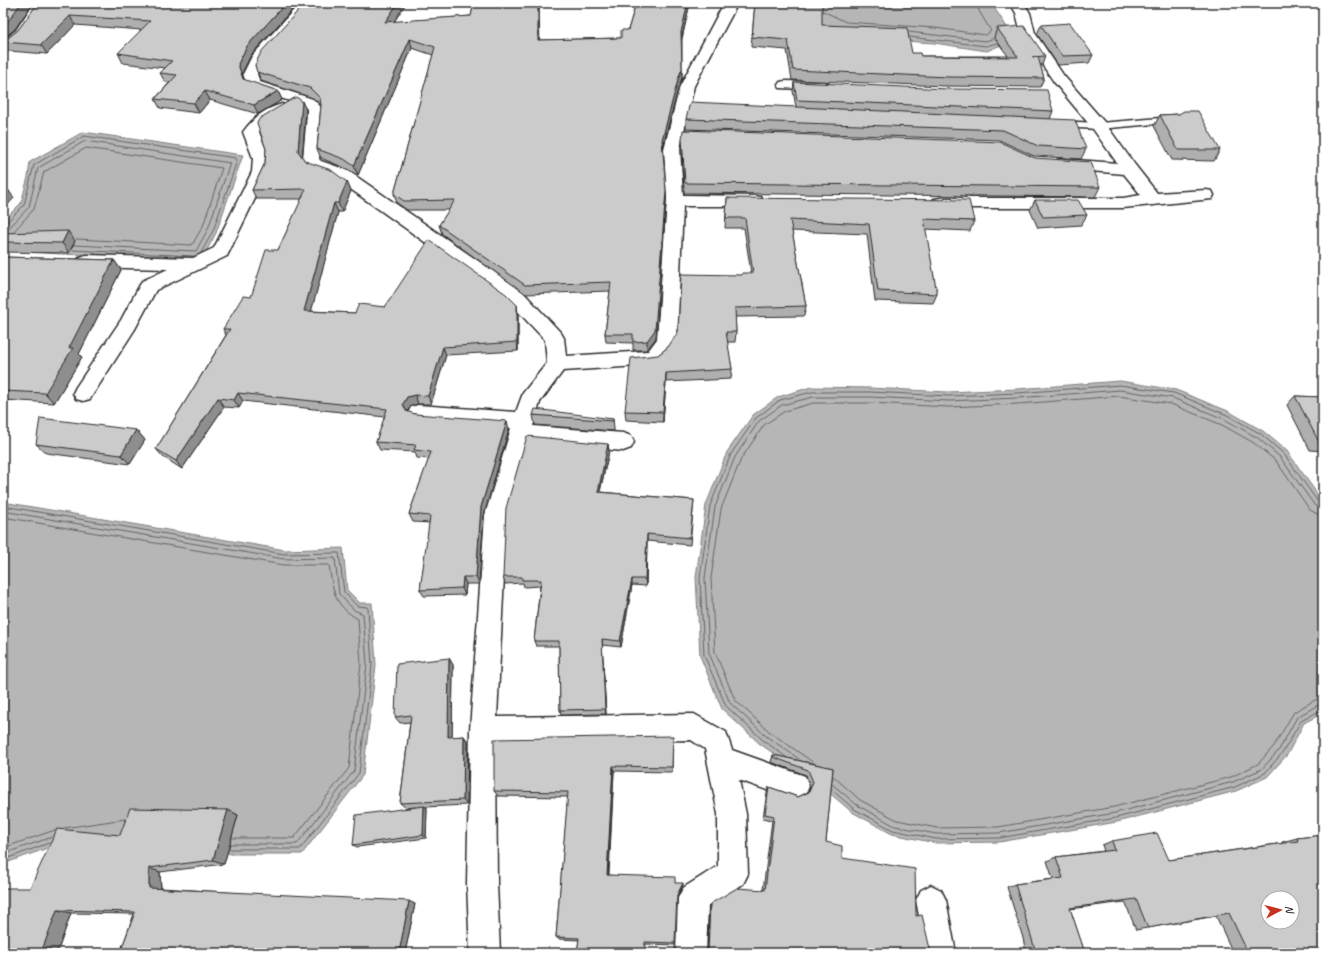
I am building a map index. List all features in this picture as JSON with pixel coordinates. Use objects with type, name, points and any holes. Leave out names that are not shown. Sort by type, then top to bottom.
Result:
[{"type":"street","points":[[3,48],[21,34],[41,3]]},
{"type":"street","points":[[307,3],[257,58],[250,74],[253,85],[308,102],[314,108],[315,122],[311,160],[315,164],[341,174],[516,297],[554,338],[557,364],[530,399],[496,515],[483,730],[482,884],[485,953]]},
{"type":"street","points":[[557,364],[653,358],[667,341],[675,200],[672,149],[684,135],[687,86],[731,3]]},
{"type":"street","points":[[1017,3],[1023,13],[1028,33],[1070,94],[1099,126],[1129,169],[1153,199]]},
{"type":"street","points":[[785,85],[833,87]]},
{"type":"street","points":[[1055,94],[1070,94]]},
{"type":"street","points":[[83,393],[128,324],[149,286],[221,252],[260,172],[261,158],[251,132],[257,122],[298,99]]},
{"type":"street","points":[[1046,163],[1129,169]]},
{"type":"street","points":[[922,203],[1123,203],[1206,195]]},
{"type":"street","points":[[675,200],[770,201]]},
{"type":"street","points":[[72,261],[195,264]]},
{"type":"street","points":[[418,413],[623,442]]},
{"type":"street","points":[[483,730],[694,727],[716,741],[732,814],[733,874],[693,898],[691,953]]},
{"type":"street","points":[[721,760],[795,786]]},
{"type":"street","points":[[931,900],[941,953]]},
{"type":"lane","points":[[1045,123],[1099,126],[1173,120]]},
{"type":"water","points":[[806,3],[991,3],[1015,39],[987,51],[934,43],[843,37],[809,22]]},
{"type":"water","points":[[83,132],[243,155],[216,233],[201,261],[3,251],[3,221],[21,203],[28,177],[30,162]]},
{"type":"water","points":[[1120,381],[1176,390],[1228,411],[1263,431],[1287,451],[1323,502],[1323,713],[1304,723],[1287,755],[1267,777],[1236,791],[1117,822],[999,842],[935,843],[892,834],[852,812],[821,786],[760,744],[722,709],[700,656],[696,577],[706,505],[727,452],[753,415],[778,397],[811,387],[948,392],[1017,389]]},
{"type":"water","points":[[3,502],[285,550],[343,548],[347,590],[360,603],[372,603],[376,665],[363,775],[302,854],[230,854],[186,824],[56,845],[3,864]]},
{"type":"building","points":[[3,3],[21,3],[9,20],[3,25]]},
{"type":"building","points":[[38,3],[286,3],[247,46],[238,64],[243,79],[278,91],[254,105],[205,91],[194,103],[155,99],[177,75],[160,73],[172,61],[118,53],[150,21],[70,16],[41,45],[3,42],[18,30]]},
{"type":"building","points":[[305,3],[398,3],[385,22],[471,16],[474,3],[538,3],[538,40],[621,38],[621,30],[628,30],[636,3],[688,3],[681,32],[682,69],[662,140],[666,191],[655,330],[647,341],[633,342],[633,334],[605,334],[611,282],[525,285],[439,225],[455,200],[404,201],[394,194],[435,47],[410,39],[354,166],[344,159],[317,149],[321,105],[320,98],[310,88],[257,72],[255,65],[261,52]]},
{"type":"building","points":[[755,3],[822,3],[822,25],[907,28],[912,53],[920,53],[921,56],[1018,57],[997,28],[1024,26],[1045,56],[1032,57],[1038,57],[1044,78],[948,77],[793,70],[788,40],[752,37]]},
{"type":"building","points":[[1070,23],[1093,55],[1062,56],[1041,25]]},
{"type":"building","points":[[794,82],[948,89],[1047,90],[1053,111],[797,100]]},
{"type":"building","points":[[296,97],[302,101],[298,151],[305,161],[331,170],[347,182],[338,203],[334,203],[304,311],[355,313],[359,304],[385,307],[429,240],[506,294],[517,305],[517,342],[443,347],[428,396],[415,395],[407,397],[403,404],[406,411],[415,414],[507,421],[481,507],[476,577],[463,577],[462,588],[420,590],[430,516],[409,514],[431,452],[414,450],[416,445],[376,442],[387,409],[238,393],[234,400],[218,398],[176,461],[156,449],[230,329],[223,329],[243,296],[251,297],[266,250],[278,250],[306,189],[252,190],[265,163],[266,149],[257,123],[260,118]]},
{"type":"building","points":[[690,102],[1075,120],[1086,149],[1038,146],[1003,130],[686,119]]},
{"type":"building","points":[[1184,111],[1198,111],[1220,150],[1178,150],[1160,115],[1179,114]]},
{"type":"building","points":[[683,130],[1000,142],[1035,158],[1091,162],[1100,187],[685,183],[682,139]]},
{"type":"building","points":[[727,198],[969,200],[974,221],[924,219],[937,294],[878,291],[869,224],[790,220],[806,306],[735,308],[736,332],[726,332],[732,369],[666,373],[663,412],[625,411],[631,358],[658,355],[668,347],[678,332],[681,274],[742,275],[742,273],[753,273],[745,218],[726,218]]},
{"type":"building","points":[[1035,200],[1078,200],[1087,215],[1043,217]]},
{"type":"building","points":[[68,231],[62,243],[3,242],[3,233]]},
{"type":"building","points":[[3,257],[114,260],[69,348],[73,348],[45,393],[3,391]]},
{"type":"building","points":[[1295,396],[1323,397],[1323,442],[1319,442]]},
{"type":"building","points":[[535,409],[613,419],[613,421],[533,415]]},
{"type":"building","points":[[40,418],[136,430],[121,455],[36,444]]},
{"type":"building","points":[[527,436],[608,444],[598,492],[694,500],[690,538],[647,534],[645,579],[632,579],[620,641],[602,639],[605,709],[560,710],[559,641],[534,641],[541,580],[522,580],[522,577],[503,577],[506,508]]},
{"type":"building","points":[[449,658],[448,737],[464,736],[463,800],[400,803],[411,715],[395,717],[397,664]]},
{"type":"building","points":[[673,736],[672,767],[613,766],[607,875],[675,877],[675,883],[683,883],[677,895],[675,943],[645,942],[645,953],[577,953],[579,938],[556,937],[568,792],[494,791],[494,739]]},
{"type":"building","points":[[773,755],[833,768],[826,842],[842,846],[842,858],[915,869],[916,916],[922,915],[931,953],[705,953],[708,951],[710,904],[737,888],[765,890],[774,816],[765,814],[769,787],[798,797],[809,792],[813,782],[808,770],[773,757]]},
{"type":"building","points":[[424,806],[423,835],[353,845],[356,815]]},
{"type":"building","points":[[130,808],[228,810],[213,860],[149,868],[149,888],[409,901],[399,953],[120,953],[135,912],[57,910],[41,953],[3,953],[3,888],[30,888],[57,829],[120,835]]},
{"type":"building","points":[[1157,833],[1169,860],[1298,841],[1297,838],[1323,835],[1323,953],[1248,953],[1229,913],[1148,928],[1136,899],[1070,908],[1085,953],[1036,953],[1015,884],[1063,878],[1056,857],[1115,850],[1112,841]]}]
